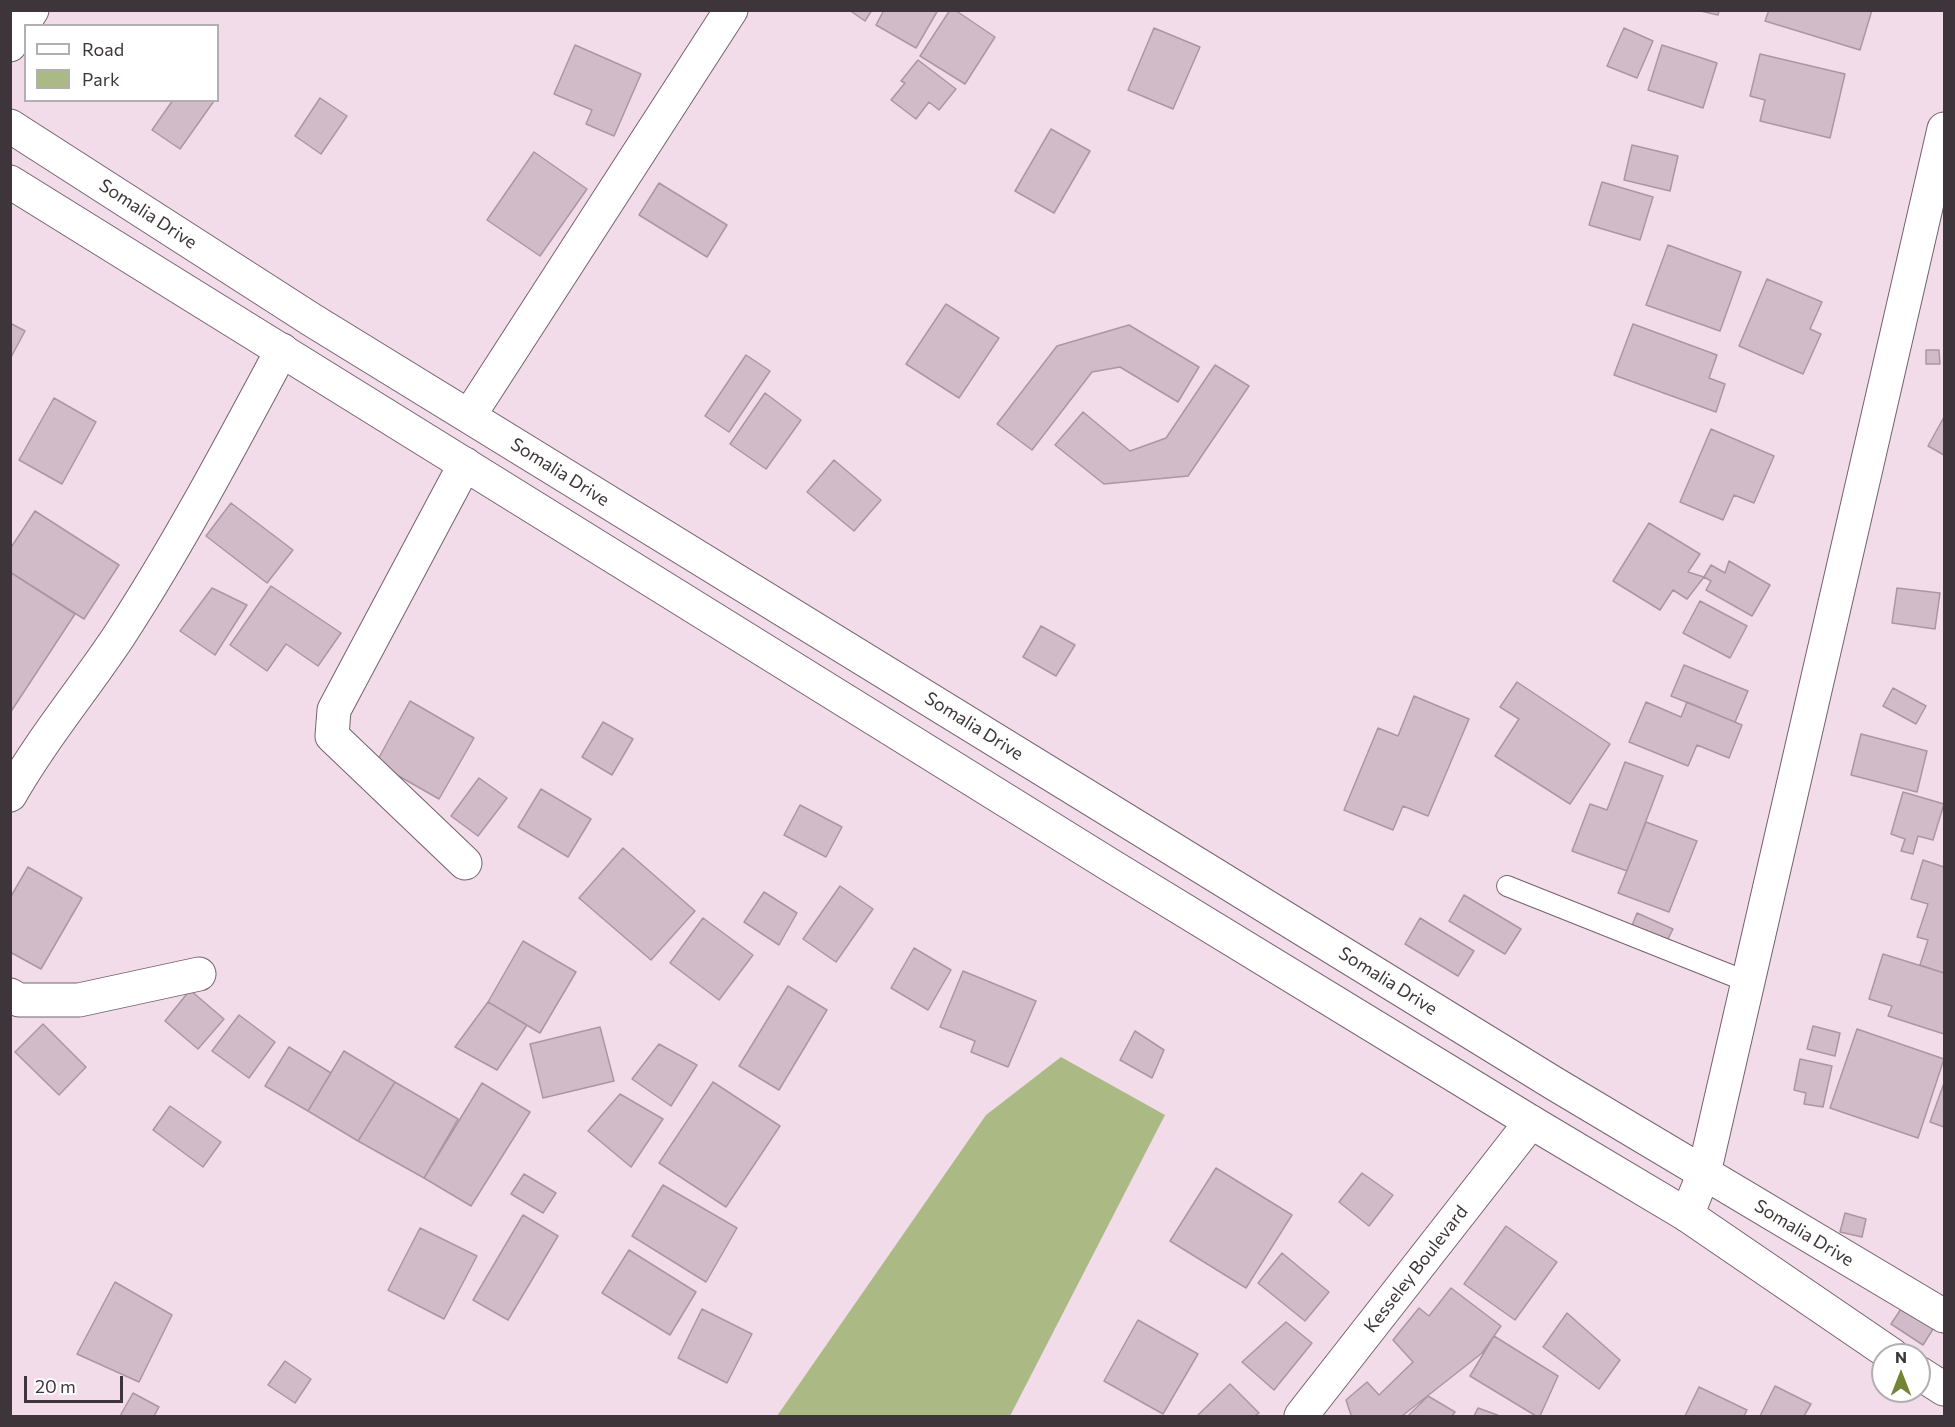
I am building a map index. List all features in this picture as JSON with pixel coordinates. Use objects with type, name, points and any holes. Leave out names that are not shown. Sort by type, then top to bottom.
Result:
[{"type":"main road","points":[[10,45],[32,10]]},
{"type":"main road","points":[[469,416],[731,10]]},
{"type":"main road","name":"Somalia Drive","points":[[10,126],[312,320],[1555,1084],[1944,1316]]},
{"type":"main road","points":[[1687,1215],[1704,1173],[1944,129]]},
{"type":"main road","points":[[10,182],[1110,865],[1687,1215],[1874,1343]]},
{"type":"main road","points":[[10,795],[30,762],[119,636],[203,498],[282,350]]},
{"type":"main road","points":[[465,464],[334,710],[332,736],[465,863]]},
{"type":"main road","points":[[10,995],[19,1000],[79,1000],[199,974]]},
{"type":"main road","name":"Kesseley Boulevard","points":[[1301,1416],[1531,1122]]},
{"type":"main road","points":[[1931,1381],[1944,1389]]},
{"type":"lane","points":[[1507,886],[1748,982]]},
{"type":"green space","points":[[1061,1057],[1165,1115],[1010,1416],[777,1416],[986,1115]]},
{"type":"building","points":[[849,10],[872,10],[865,21]]},
{"type":"building","points":[[884,10],[938,10],[916,48],[876,25]]},
{"type":"building","points":[[950,10],[955,10],[995,37],[965,84],[920,56]]},
{"type":"building","points":[[1696,10],[1719,10],[1718,15]]},
{"type":"building","points":[[1769,10],[1872,10],[1860,50],[1765,21]]},
{"type":"building","points":[[1154,28],[1200,47],[1173,109],[1128,90]]},
{"type":"building","points":[[1624,28],[1653,41],[1637,78],[1607,66]]},
{"type":"building","points":[[575,45],[641,74],[614,136],[586,124],[592,110],[554,94]]},
{"type":"building","points":[[1662,45],[1717,63],[1703,108],[1648,90]]},
{"type":"building","points":[[1760,54],[1845,74],[1830,138],[1760,121],[1765,100],[1750,96]]},
{"type":"building","points":[[918,60],[956,89],[939,110],[929,102],[916,119],[891,100],[905,83],[901,81]]},
{"type":"building","points":[[320,98],[347,116],[321,154],[295,136]]},
{"type":"building","points":[[172,102],[213,102],[180,149],[152,130]]},
{"type":"building","points":[[1051,129],[1090,151],[1054,213],[1015,191]]},
{"type":"building","points":[[1632,145],[1678,156],[1670,191],[1624,180]]},
{"type":"building","points":[[534,152],[587,189],[540,256],[487,220]]},
{"type":"building","points":[[1602,182],[1653,197],[1640,240],[1589,225]]},
{"type":"building","points":[[659,183],[727,225],[707,257],[639,215]]},
{"type":"building","points":[[1668,245],[1741,272],[1720,331],[1646,305]]},
{"type":"building","points":[[1767,279],[1822,302],[1810,329],[1821,334],[1803,374],[1739,346]]},
{"type":"building","points":[[946,304],[999,338],[959,398],[906,364]]},
{"type":"building","points":[[10,323],[25,331],[10,359]]},
{"type":"building","points":[[1633,324],[1717,355],[1709,378],[1725,384],[1716,412],[1614,375]]},
{"type":"building","points":[[1129,325],[1199,367],[1178,402],[1120,367],[1092,372],[1032,450],[997,424],[1057,346]]},
{"type":"building","points":[[1926,350],[1939,350],[1940,364],[1926,364]]},
{"type":"building","points":[[746,355],[770,371],[729,432],[705,416]]},
{"type":"building","points":[[1215,365],[1249,386],[1188,476],[1104,484],[1055,445],[1083,412],[1130,451],[1166,438]]},
{"type":"building","points":[[765,393],[801,420],[766,469],[730,444]]},
{"type":"building","points":[[54,398],[96,422],[62,484],[19,460]]},
{"type":"building","points":[[1944,417],[1944,455],[1928,446]]},
{"type":"building","points":[[1711,429],[1774,456],[1754,503],[1734,495],[1723,520],[1680,502]]},
{"type":"building","points":[[834,460],[881,500],[854,531],[807,492]]},
{"type":"building","points":[[231,503],[293,550],[267,583],[206,536]]},
{"type":"building","points":[[35,511],[119,565],[84,619],[10,572],[10,549]]},
{"type":"building","points":[[1649,523],[1700,554],[1688,572],[1704,577],[1687,599],[1673,590],[1660,610],[1613,581]]},
{"type":"building","points":[[1729,561],[1770,585],[1752,616],[1706,590],[1711,581],[1704,577],[1711,565],[1725,573]]},
{"type":"building","points":[[10,572],[75,614],[10,713]]},
{"type":"building","points":[[271,586],[341,633],[318,666],[286,644],[267,671],[230,645]]},
{"type":"building","points":[[212,588],[247,605],[215,655],[180,631]]},
{"type":"building","points":[[1897,588],[1940,593],[1935,629],[1892,623]]},
{"type":"building","points":[[1700,601],[1747,626],[1730,658],[1683,633]]},
{"type":"building","points":[[1041,626],[1075,645],[1056,676],[1023,657]]},
{"type":"building","points":[[1684,665],[1748,691],[1735,722],[1671,696]]},
{"type":"building","points":[[1517,682],[1610,744],[1570,804],[1495,756],[1519,719],[1500,707]]},
{"type":"building","points":[[1893,688],[1926,706],[1916,724],[1883,706]]},
{"type":"building","points":[[1414,696],[1469,719],[1428,816],[1403,806],[1393,830],[1344,810],[1378,728],[1398,736]]},
{"type":"building","points":[[410,701],[474,738],[439,799],[376,763]]},
{"type":"building","points":[[1646,702],[1681,717],[1687,702],[1742,725],[1729,758],[1697,745],[1688,766],[1629,742]]},
{"type":"building","points":[[603,722],[633,739],[612,775],[582,757]]},
{"type":"building","points":[[1861,734],[1927,751],[1917,792],[1851,775]]},
{"type":"building","points":[[1625,762],[1663,776],[1627,871],[1572,851],[1590,804],[1607,810]]},
{"type":"building","points":[[479,778],[507,798],[478,836],[451,816]]},
{"type":"building","points":[[541,789],[591,819],[568,857],[518,827]]},
{"type":"building","points":[[1903,792],[1944,804],[1933,840],[1918,836],[1913,854],[1901,851],[1905,839],[1891,834]]},
{"type":"building","points":[[800,805],[842,827],[826,857],[784,835]]},
{"type":"building","points":[[1646,822],[1697,841],[1669,912],[1618,893]]},
{"type":"building","points":[[623,848],[695,911],[651,960],[579,898]]},
{"type":"building","points":[[1923,860],[1944,867],[1944,973],[1920,965],[1928,940],[1917,937],[1928,904],[1911,899]]},
{"type":"building","points":[[28,867],[82,898],[41,969],[10,952],[10,898]]},
{"type":"building","points":[[840,886],[873,909],[836,962],[803,939]]},
{"type":"building","points":[[764,892],[797,913],[779,945],[744,922]]},
{"type":"building","points":[[1464,895],[1521,929],[1505,954],[1449,921]]},
{"type":"building","points":[[1637,913],[1673,929],[1666,943],[1631,928]]},
{"type":"building","points":[[703,918],[753,955],[719,1000],[670,963]]},
{"type":"building","points":[[1420,918],[1474,951],[1458,976],[1405,944]]},
{"type":"building","points":[[523,941],[576,972],[540,1033],[488,1002]]},
{"type":"building","points":[[914,948],[951,970],[928,1010],[891,988]]},
{"type":"building","points":[[1883,954],[1944,973],[1944,1034],[1888,1016],[1892,1006],[1869,999]]},
{"type":"building","points":[[963,971],[1036,1001],[1008,1067],[971,1052],[975,1041],[940,1027]]},
{"type":"building","points":[[788,986],[827,1010],[779,1090],[739,1066]]},
{"type":"building","points":[[190,990],[224,1019],[198,1049],[165,1021]]},
{"type":"building","points":[[488,1002],[527,1025],[497,1070],[455,1047]]},
{"type":"building","points":[[239,1015],[275,1042],[249,1078],[212,1051]]},
{"type":"building","points":[[43,1024],[86,1067],[59,1095],[15,1052]]},
{"type":"building","points":[[1813,1026],[1840,1033],[1835,1056],[1807,1049]]},
{"type":"building","points":[[600,1027],[614,1081],[543,1098],[530,1044]]},
{"type":"building","points":[[1857,1029],[1944,1059],[1918,1138],[1830,1108]]},
{"type":"building","points":[[1135,1031],[1164,1050],[1152,1078],[1120,1060]]},
{"type":"building","points":[[659,1044],[697,1065],[671,1106],[632,1079]]},
{"type":"building","points":[[289,1047],[331,1073],[308,1111],[265,1086]]},
{"type":"building","points":[[344,1051],[395,1082],[358,1141],[308,1111]]},
{"type":"building","points":[[1800,1059],[1832,1066],[1823,1107],[1804,1104],[1806,1093],[1794,1090]]},
{"type":"building","points":[[395,1082],[458,1119],[424,1178],[358,1141]]},
{"type":"building","points":[[713,1082],[780,1126],[726,1207],[659,1163]]},
{"type":"building","points":[[482,1083],[530,1112],[471,1206],[424,1178]]},
{"type":"building","points":[[1944,1083],[1944,1127],[1930,1122]]},
{"type":"building","points":[[620,1094],[663,1119],[631,1167],[588,1131]]},
{"type":"building","points":[[170,1106],[221,1142],[203,1167],[153,1130]]},
{"type":"building","points":[[1216,1168],[1292,1215],[1246,1288],[1170,1241]]},
{"type":"building","points":[[1362,1173],[1393,1195],[1369,1226],[1339,1202]]},
{"type":"building","points":[[524,1174],[556,1193],[543,1213],[511,1194]]},
{"type":"building","points":[[663,1185],[737,1228],[706,1282],[632,1236]]},
{"type":"building","points":[[1845,1213],[1866,1219],[1862,1237],[1840,1232]]},
{"type":"building","points":[[523,1215],[558,1236],[508,1320],[473,1300]]},
{"type":"building","points":[[1506,1226],[1557,1262],[1515,1320],[1464,1284]]},
{"type":"building","points":[[420,1228],[477,1256],[444,1319],[388,1290]]},
{"type":"building","points":[[629,1250],[696,1292],[670,1335],[602,1293]]},
{"type":"building","points":[[1282,1253],[1329,1292],[1305,1321],[1258,1283]]},
{"type":"building","points":[[115,1282],[172,1315],[139,1382],[77,1354]]},
{"type":"building","points":[[1451,1288],[1501,1326],[1482,1353],[1402,1416],[1350,1416],[1346,1400],[1367,1382],[1379,1395],[1413,1362],[1393,1340],[1419,1308],[1429,1316]]},
{"type":"building","points":[[1903,1306],[1935,1326],[1924,1343],[1920,1343],[1891,1324]]},
{"type":"building","points":[[702,1309],[752,1334],[727,1383],[678,1358]]},
{"type":"building","points":[[1567,1313],[1620,1360],[1599,1389],[1543,1347]]},
{"type":"building","points":[[1138,1320],[1198,1354],[1163,1414],[1104,1381]]},
{"type":"building","points":[[1286,1322],[1312,1343],[1274,1390],[1242,1362]]},
{"type":"building","points":[[1494,1336],[1558,1376],[1540,1416],[1536,1416],[1470,1376]]},
{"type":"building","points":[[285,1361],[311,1379],[295,1403],[268,1385]]},
{"type":"building","points":[[1230,1384],[1259,1413],[1255,1416],[1197,1416]]},
{"type":"building","points":[[1775,1386],[1811,1404],[1804,1416],[1760,1416]]},
{"type":"building","points":[[1699,1387],[1747,1410],[1744,1416],[1685,1416]]},
{"type":"building","points":[[133,1393],[159,1407],[154,1416],[120,1416]]},
{"type":"building","points":[[1428,1396],[1455,1412],[1452,1416],[1408,1416]]},
{"type":"building","points":[[1478,1408],[1500,1416],[1474,1416]]}]
